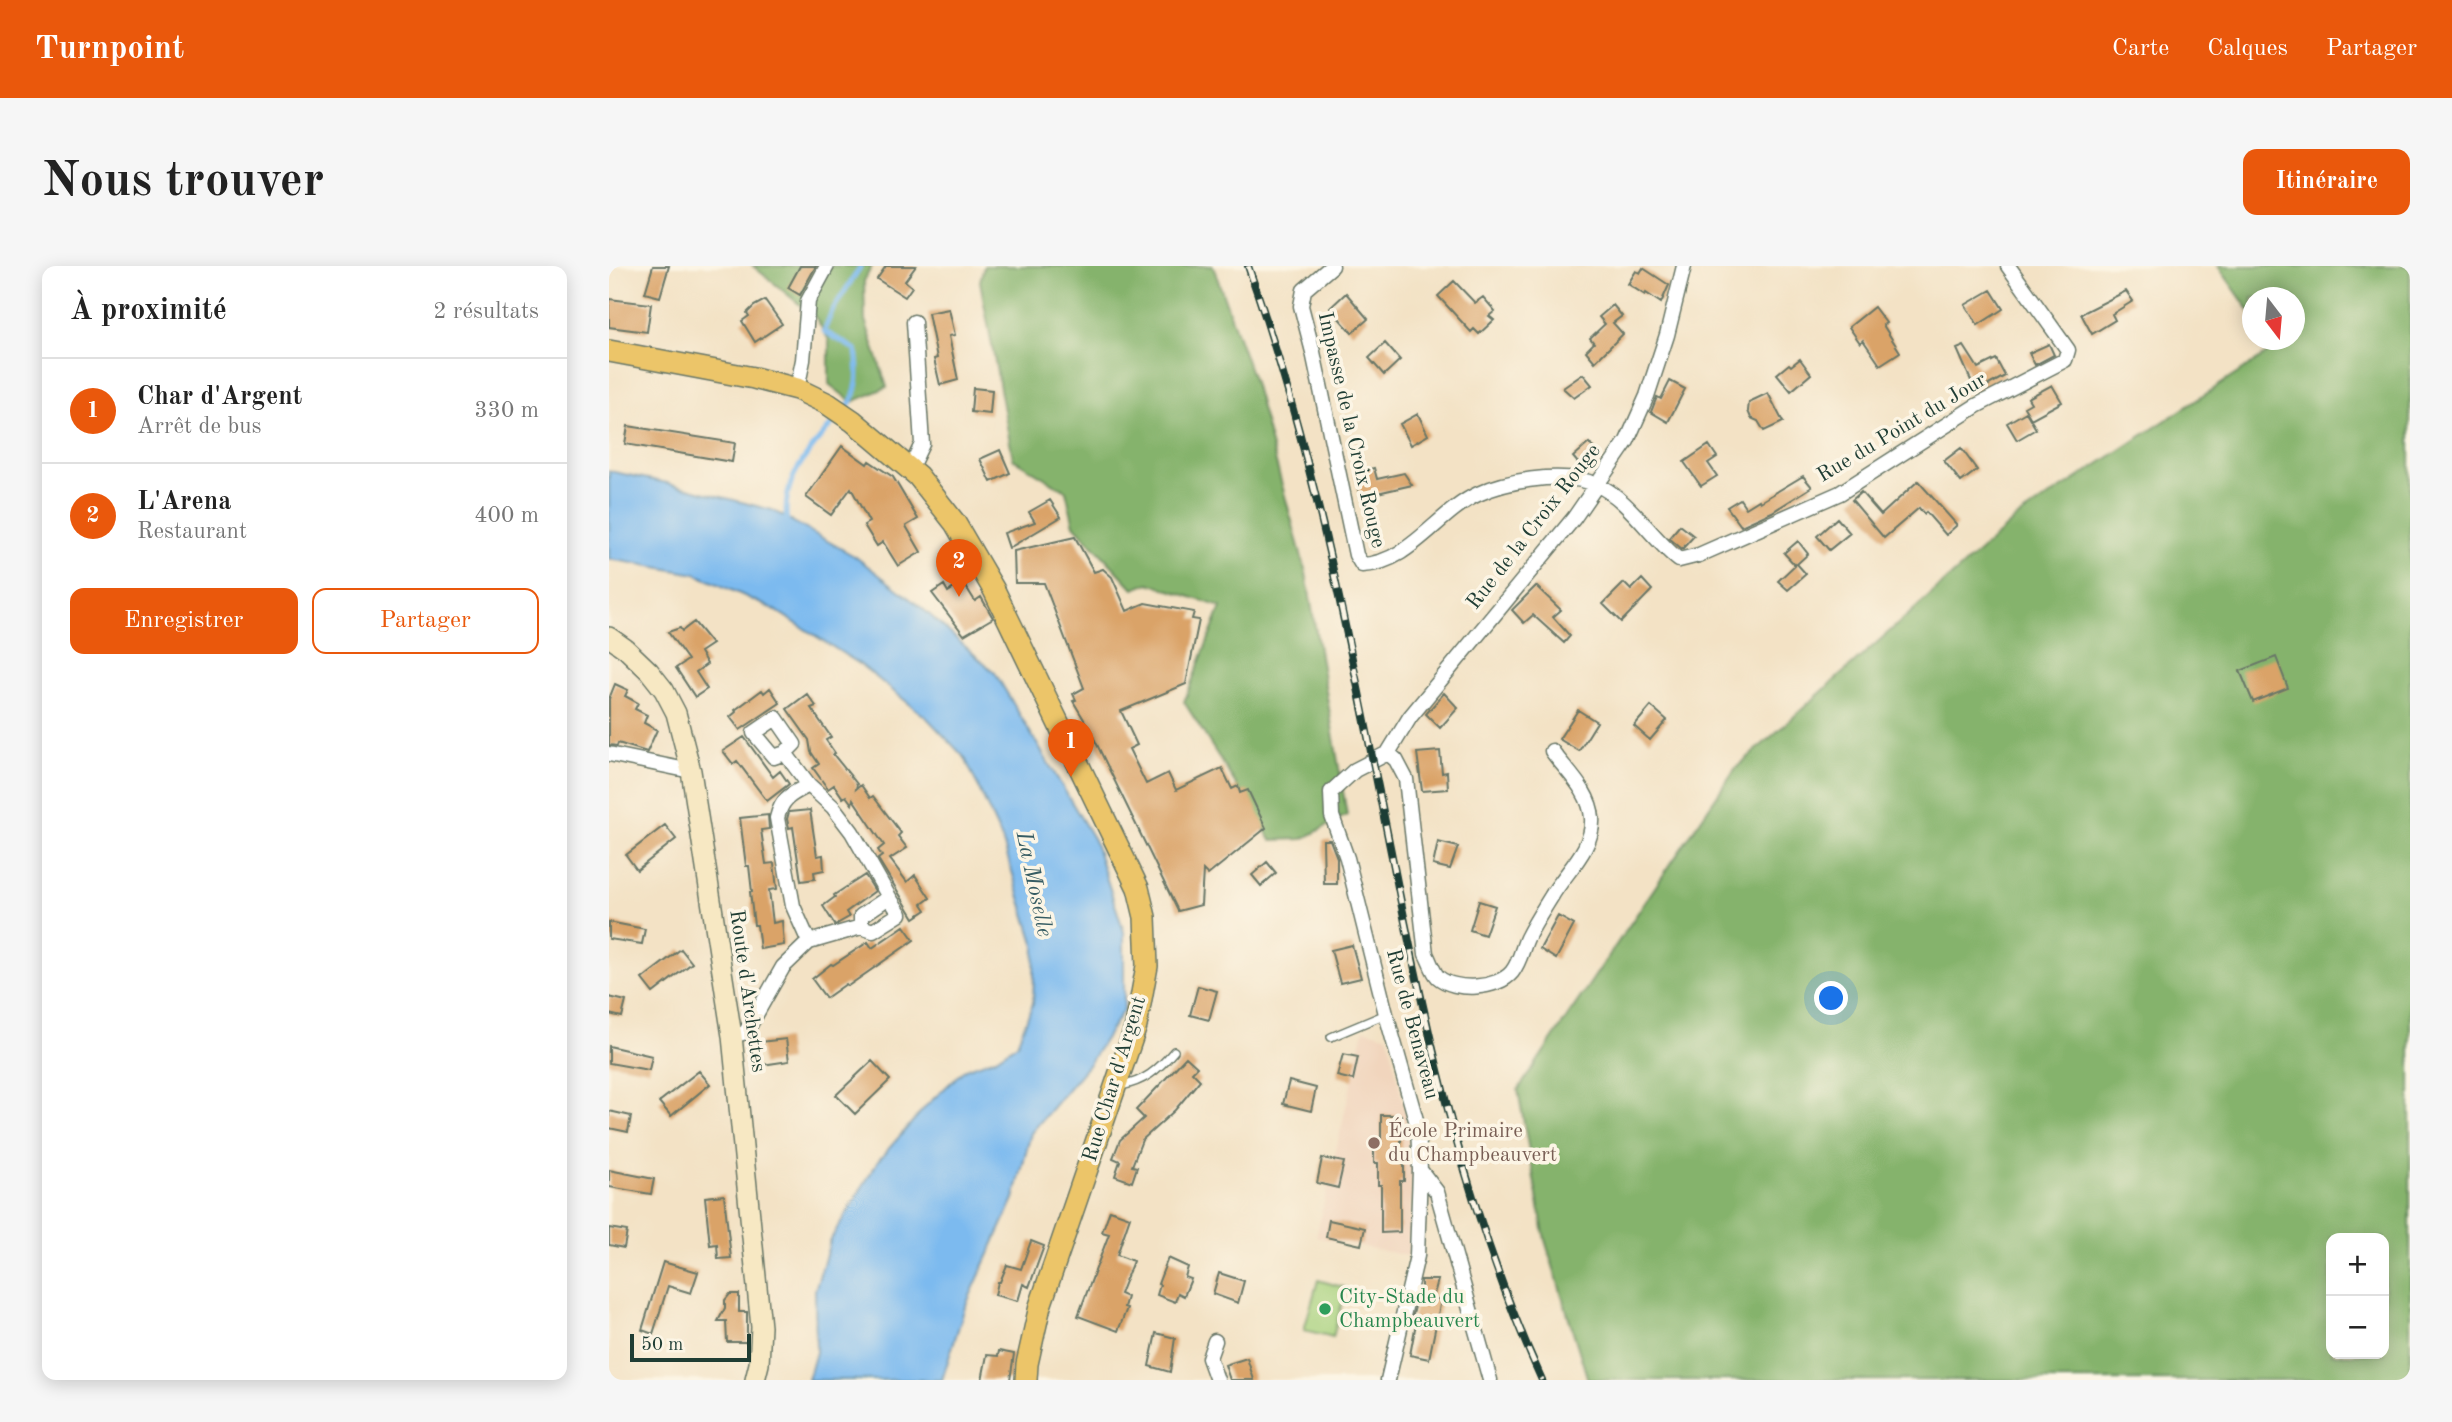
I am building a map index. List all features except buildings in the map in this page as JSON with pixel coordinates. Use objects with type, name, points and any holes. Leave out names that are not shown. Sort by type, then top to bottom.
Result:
[{"type":"main road","name":"Rue Char d'Argent","points":[[609,351],[754,378],[797,389],[828,404],[853,421],[918,476],[955,523],[994,590],[1138,888],[1145,916],[1147,965],[1136,1026],[1040,1306],[1026,1372]]},
{"type":"street","points":[[797,389],[803,360],[808,301],[827,266]]},
{"type":"street","name":"Impasse de la Croix Rouge","points":[[1332,266],[1304,290],[1301,306],[1356,555],[1362,565],[1396,557],[1437,522],[1477,494],[1520,480],[1566,477],[1597,484]]},
{"type":"street","name":"Rue de la Croix Rouge","points":[[1388,753],[1410,717],[1574,519],[1627,441],[1647,396],[1667,335],[1684,266]]},
{"type":"street","name":"Rue du Point du Jour","points":[[1597,484],[1615,496],[1679,560],[1699,555],[1840,493],[1976,406],[2065,360],[2068,350],[2008,266]]},
{"type":"street","points":[[910,469],[922,444],[914,322]]},
{"type":"street","name":"Route d'Archettes","points":[[609,637],[649,671],[664,690],[676,713],[691,771],[732,1035],[761,1327],[759,1364],[755,1380]]},
{"type":"street","points":[[1388,753],[1396,760],[1406,779],[1426,954],[1437,976],[1451,984],[1470,987],[1502,980],[1511,974],[1518,964],[1526,940],[1591,836],[1590,802],[1552,751]]},
{"type":"street","points":[[732,1035],[746,1032],[783,967],[809,942],[861,927],[861,916],[889,897],[852,832],[833,807],[809,785],[785,753]]},
{"type":"street","name":"Rue de Benaveau","points":[[1388,753],[1355,771],[1331,792],[1332,816],[1347,858],[1385,1014],[1418,1127],[1420,1170],[1417,1255],[1388,1380]]},
{"type":"street","points":[[609,754],[691,771]]},
{"type":"street","points":[[809,785],[780,804],[777,818],[793,906],[809,942]]},
{"type":"street","points":[[1420,1170],[1437,1192],[1490,1380]]},
{"type":"street","points":[[1215,1341],[1209,1358],[1217,1380]]},
{"type":"lane","points":[[1331,1037],[1385,1014]]},
{"type":"lane","points":[[1116,1086],[1142,1081],[1160,1068],[1174,1051]]},
{"type":"shaded area","name":"École Primaire du Champbeauvert","points":[[1364,1029],[1388,1036],[1407,1120],[1414,1166],[1408,1256],[1316,1237]]},
{"type":"green space","points":[[753,266],[872,266],[864,281],[865,320],[887,387],[852,402],[829,384],[829,340],[815,317]]},
{"type":"green space","points":[[984,266],[1213,266],[1254,382],[1306,573],[1347,815],[1303,839],[1271,840],[1184,702],[1221,607],[1149,583],[1134,589],[1074,525],[1066,491],[1013,459],[980,281]]},
{"type":"green space","points":[[2218,266],[2410,266],[2410,1380],[1588,1380],[1545,1240],[1518,1090],[1735,769],[2018,517],[2273,350],[2305,350],[2305,287],[2242,287],[2242,300]]},
{"type":"green space","name":"City-Stade du Champbeauvert","points":[[1318,1280],[1346,1288],[1333,1337],[1304,1330]]},
{"type":"water","name":"La Moselle","points":[[609,471],[772,510],[856,557],[922,608],[995,673],[1094,840],[1124,932],[1124,1009],[1089,1064],[1031,1133],[1014,1199],[965,1307],[942,1380],[808,1380],[816,1352],[815,1290],[831,1239],[878,1161],[927,1105],[965,1069],[996,1058],[1017,1044],[1033,1003],[1035,946],[1002,839],[965,758],[928,719],[861,665],[775,610],[696,574],[609,559]]},
{"type":"waterway","points":[[845,410],[857,382],[856,350],[824,331],[832,311],[861,266]]},
{"type":"waterway","points":[[787,523],[786,507],[793,478],[808,453],[838,417]]},
{"type":"railway","points":[[1248,266],[1294,411],[1331,559],[1405,924],[1452,1123],[1491,1253],[1542,1380]]},
{"type":"place","name":"L'Arena","points":[[959,597]]},
{"type":"place","name":"Char d'Argent","points":[[1071,777]]},
{"type":"place","name":"École Primaire du Champbeauvert","points":[[1374,1143]]},
{"type":"place","name":"City-Stade du Champbeauvert","points":[[1325,1309]]}]
